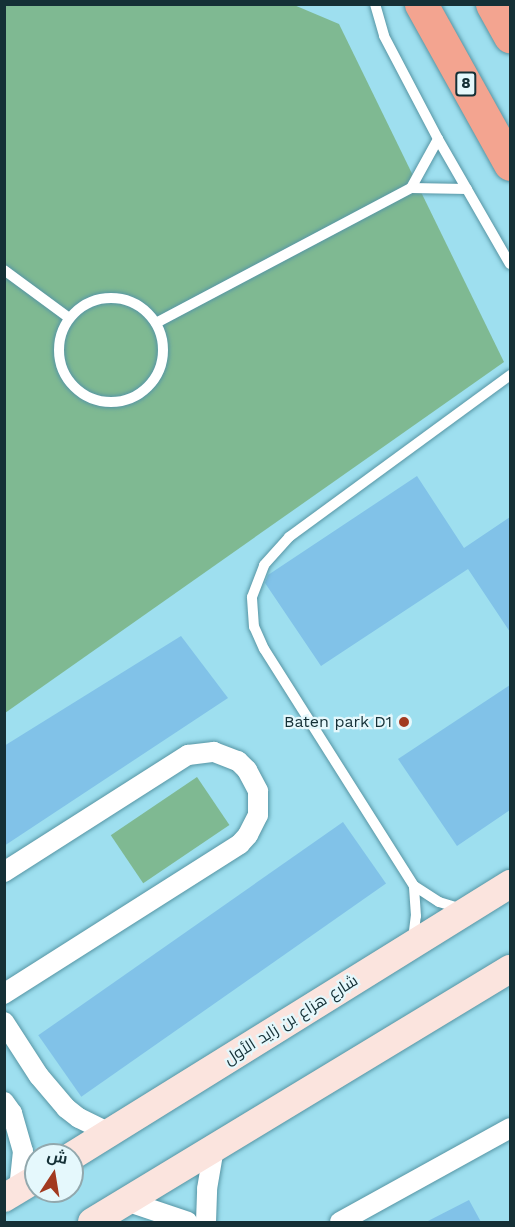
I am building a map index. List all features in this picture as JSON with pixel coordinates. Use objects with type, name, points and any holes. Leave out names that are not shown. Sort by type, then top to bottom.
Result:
[{"type":"highway","name":"8","points":[[421,4],[510,164]]},
{"type":"highway","points":[[492,4],[510,36]]},
{"type":"main road","name":"شارع هزاع بن زايد الأول","points":[[84,1149],[510,884]]},
{"type":"main road","points":[[92,1222],[510,969]]},
{"type":"street","points":[[4,872],[188,755],[214,752],[238,761],[247,770],[258,791],[258,815],[248,835],[240,844],[4,994]]},
{"type":"street","points":[[4,1022],[39,1076],[66,1108],[79,1119],[110,1133]]},
{"type":"street","points":[[4,1102],[12,1113],[23,1151],[20,1189]]},
{"type":"street","points":[[340,1222],[509,1132]]},
{"type":"street","points":[[206,1222],[207,1190],[214,1148]]},
{"type":"street","points":[[126,1201],[188,1222]]},
{"type":"lane","points":[[375,4],[384,36],[438,139],[510,264]]},
{"type":"lane","points":[[411,188],[438,139]]},
{"type":"lane","points":[[156,323],[411,188],[467,189]]},
{"type":"lane","points":[[4,270],[69,318]]},
{"type":"lane","points":[[106,298],[135,304],[147,312],[156,323],[162,337],[164,352],[161,367],[154,381],[130,399],[116,403],[100,402],[74,387],[62,368],[58,346],[62,331],[69,318],[86,304],[106,298]]},
{"type":"lane","points":[[468,910],[440,902],[414,886],[264,649],[254,627],[252,597],[264,565],[290,537],[510,375]]},
{"type":"lane","points":[[412,945],[416,916],[414,886]]},
{"type":"green space","points":[[5,5],[294,5],[339,24],[504,362],[5,713]]},
{"type":"green space","points":[[197,777],[229,825],[143,883],[111,835]]},
{"type":"building","points":[[417,476],[464,548],[510,517],[510,632],[468,569],[321,666],[265,583],[268,575]]},
{"type":"building","points":[[181,636],[228,698],[4,846],[4,746]]},
{"type":"building","points":[[510,685],[510,810],[457,846],[398,759]]},
{"type":"building","points":[[343,822],[386,883],[81,1097],[38,1035]]},
{"type":"building","points":[[469,1200],[481,1222],[426,1222]]},
{"type":"place","name":"Baten park D1","points":[[404,722]]}]
